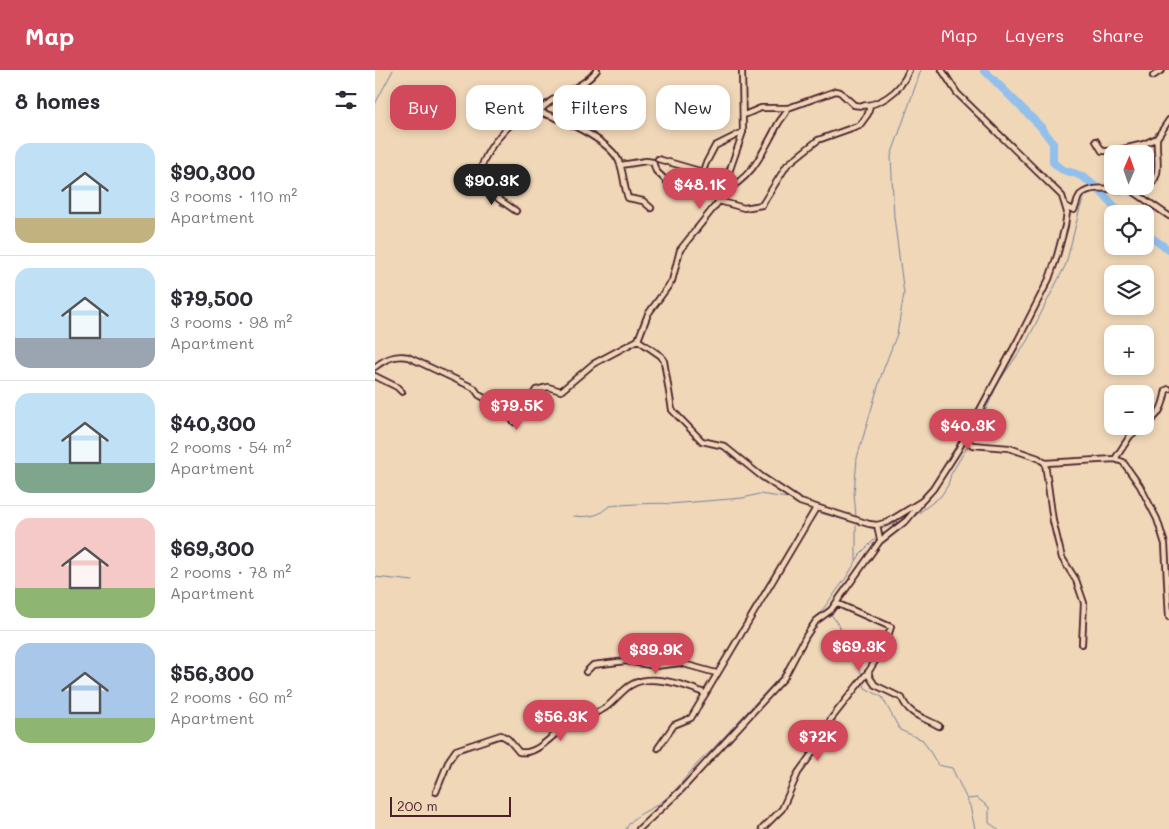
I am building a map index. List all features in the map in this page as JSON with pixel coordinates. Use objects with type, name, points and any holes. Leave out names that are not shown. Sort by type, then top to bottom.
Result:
[{"type":"street","points":[[543,107],[572,90],[597,70]]},
{"type":"street","points":[[375,368],[386,359],[398,356],[408,357],[474,388],[479,395],[504,409],[514,422],[537,390],[548,388],[561,391],[593,364],[638,340],[648,314],[672,281],[680,250],[719,201],[743,132],[742,70]]},
{"type":"street","points":[[743,115],[761,108],[788,108],[837,91],[854,105],[870,105],[894,94],[909,70]]},
{"type":"street","points":[[639,829],[680,791],[784,678],[805,636],[820,617],[831,610],[880,541],[907,520],[938,482],[1049,278],[1065,226],[1067,207],[1062,196],[957,93],[942,70]]},
{"type":"street","points":[[1153,76],[1162,70]]},
{"type":"street","points":[[719,201],[744,208],[762,205],[787,165],[818,140],[860,125],[868,114],[870,105]]},
{"type":"street","points":[[722,192],[733,188],[744,179],[765,150],[788,108]]},
{"type":"street","points":[[543,114],[597,138],[614,154],[621,165],[628,198],[643,201],[651,208]]},
{"type":"street","points":[[1154,177],[1156,175],[1157,138],[1169,120]]},
{"type":"street","points":[[507,130],[494,141],[479,173],[480,182],[516,211]]},
{"type":"street","points":[[653,162],[656,172],[680,194],[697,194],[703,172],[715,146],[743,132]]},
{"type":"street","points":[[1096,141],[1102,150],[1115,151],[1143,144],[1157,138]]},
{"type":"street","points":[[621,165],[645,161],[653,162],[666,156]]},
{"type":"street","points":[[658,160],[703,172]]},
{"type":"street","points":[[1067,207],[1075,210],[1078,197],[1104,187]]},
{"type":"street","points":[[1138,195],[1169,216]]},
{"type":"street","points":[[638,340],[664,361],[672,410],[702,441],[725,446],[779,489],[800,502],[877,525],[894,518],[922,501]]},
{"type":"street","points":[[375,376],[397,387],[402,392]]},
{"type":"street","points":[[1154,418],[1158,415],[1164,403],[1166,390],[1169,389]]},
{"type":"street","points":[[1115,459],[1131,435]]},
{"type":"street","points":[[964,437],[972,445],[1009,448],[1045,463],[1115,459],[1123,462],[1145,492],[1157,519],[1165,544],[1169,618]]},
{"type":"street","points":[[1045,463],[1050,503],[1062,558],[1076,580],[1084,603],[1082,644]]},
{"type":"street","points":[[658,748],[674,725],[691,718],[704,693],[816,508]]},
{"type":"street","points":[[877,525],[881,533],[880,541]]},
{"type":"street","points":[[762,829],[782,809],[798,773],[816,748],[831,719],[869,671],[885,646],[891,627],[836,602]]},
{"type":"street","points":[[586,672],[596,664],[626,661],[656,666],[680,663],[716,673]]},
{"type":"street","points":[[869,671],[869,676],[875,685],[899,696],[911,712],[939,726]]},
{"type":"street","points":[[436,792],[449,760],[456,750],[501,735],[508,739],[519,752],[529,752],[544,744],[566,726],[604,709],[637,682],[649,680],[680,683],[704,693]]},
{"type":"waterway","points":[[375,104],[393,70]]},
{"type":"waterway","points":[[856,517],[854,493],[857,458],[882,373],[897,334],[904,294],[894,217],[891,156],[921,70]]},
{"type":"waterway","points":[[984,70],[1040,126],[1053,143],[1053,162],[1061,169],[1077,174],[1087,180],[1113,205]]},
{"type":"waterway","points":[[1088,188],[1089,182]]},
{"type":"waterway","points":[[911,519],[941,496],[948,485],[951,474],[975,434],[998,383],[1027,341],[1066,264],[1080,208],[1086,194]]},
{"type":"waterway","points":[[1154,239],[1169,250]]},
{"type":"waterway","points":[[573,516],[594,515],[610,506],[650,503],[669,504],[743,498],[759,494],[788,498],[813,510]]},
{"type":"waterway","points":[[817,512],[875,529]]},
{"type":"waterway","points":[[879,530],[903,520]]},
{"type":"waterway","points":[[856,526],[856,560]]},
{"type":"waterway","points":[[882,534],[890,531]]},
{"type":"waterway","points":[[806,632],[846,578],[861,553],[878,536]]},
{"type":"waterway","points":[[375,577],[413,581]]},
{"type":"waterway","points":[[830,613],[839,625],[850,653],[862,675]]},
{"type":"waterway","points":[[626,829],[632,820],[674,792],[697,764],[787,669]]},
{"type":"waterway","points":[[863,681],[865,688],[882,697],[900,730],[923,740],[938,765],[952,768],[970,806],[975,829]]},
{"type":"waterway","points":[[967,799],[977,798],[989,807],[989,823],[998,829]]}]
